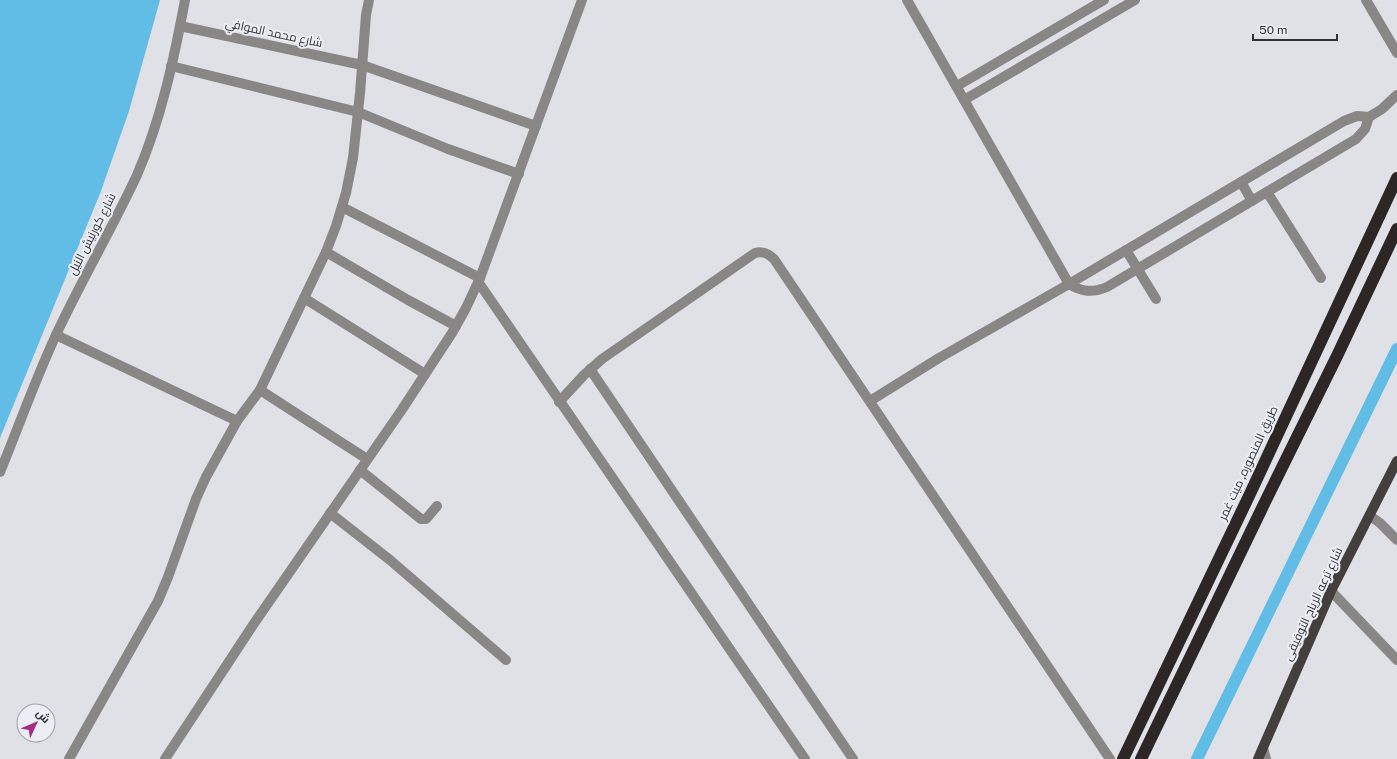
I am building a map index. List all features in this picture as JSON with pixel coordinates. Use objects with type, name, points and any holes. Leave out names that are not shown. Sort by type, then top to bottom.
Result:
[{"type":"highway","name":"طريق المنصوره, ميت غمر","points":[[1123,759],[1394,192],[1397,178]]},
{"type":"highway","points":[[1141,759],[1397,229]]},
{"type":"main road","name":"شارع ترعه الرياح التوفيقى","points":[[1258,759],[1331,591],[1397,461]]},
{"type":"street","name":"شارع كورنيش النيل","points":[[0,472],[33,387],[56,335],[137,174],[158,116],[172,66],[185,0]]},
{"type":"street","points":[[69,759],[158,601],[196,499],[206,477],[216,457],[238,421],[260,390],[326,252],[342,207],[353,158],[366,15],[369,0]]},
{"type":"street","points":[[165,759],[253,625],[360,470],[456,326],[480,281],[582,0]]},
{"type":"street","points":[[907,0],[1069,284],[1083,290],[1098,291],[1107,287],[1356,139],[1365,129],[1369,117]]},
{"type":"street","points":[[956,86],[1104,0]]},
{"type":"street","points":[[964,100],[1135,0]]},
{"type":"street","points":[[1366,0],[1397,53]]},
{"type":"street","name":"شارع محمد الموافي","points":[[180,26],[362,65],[536,126]]},
{"type":"street","points":[[172,66],[358,112],[448,149],[519,174]]},
{"type":"street","points":[[870,401],[939,358],[1069,284],[1350,118],[1356,116],[1369,117],[1382,109],[1397,96]]},
{"type":"street","points":[[1241,182],[1252,201]]},
{"type":"street","points":[[1267,192],[1321,278]]},
{"type":"street","points":[[342,207],[480,281],[559,402],[805,759]]},
{"type":"street","points":[[1126,250],[1156,299]]},
{"type":"street","points":[[326,252],[456,326]]},
{"type":"street","points":[[559,402],[590,369],[602,359],[755,253],[765,253],[774,258],[1110,759]]},
{"type":"street","points":[[304,298],[425,374]]},
{"type":"street","points":[[56,335],[238,421]]},
{"type":"street","points":[[590,369],[853,759]]},
{"type":"street","points":[[260,390],[367,459]]},
{"type":"street","points":[[360,470],[421,519],[426,519],[437,506]]},
{"type":"street","points":[[330,513],[386,556],[506,660]]},
{"type":"street","points":[[1370,516],[1387,529],[1397,540]]},
{"type":"street","points":[[1331,591],[1397,660]]},
{"type":"street","points":[[1262,748],[1266,759]]},
{"type":"water","points":[[0,0],[160,0],[129,111],[101,191],[0,438]]},
{"type":"waterway","points":[[1197,759],[1397,349]]}]
